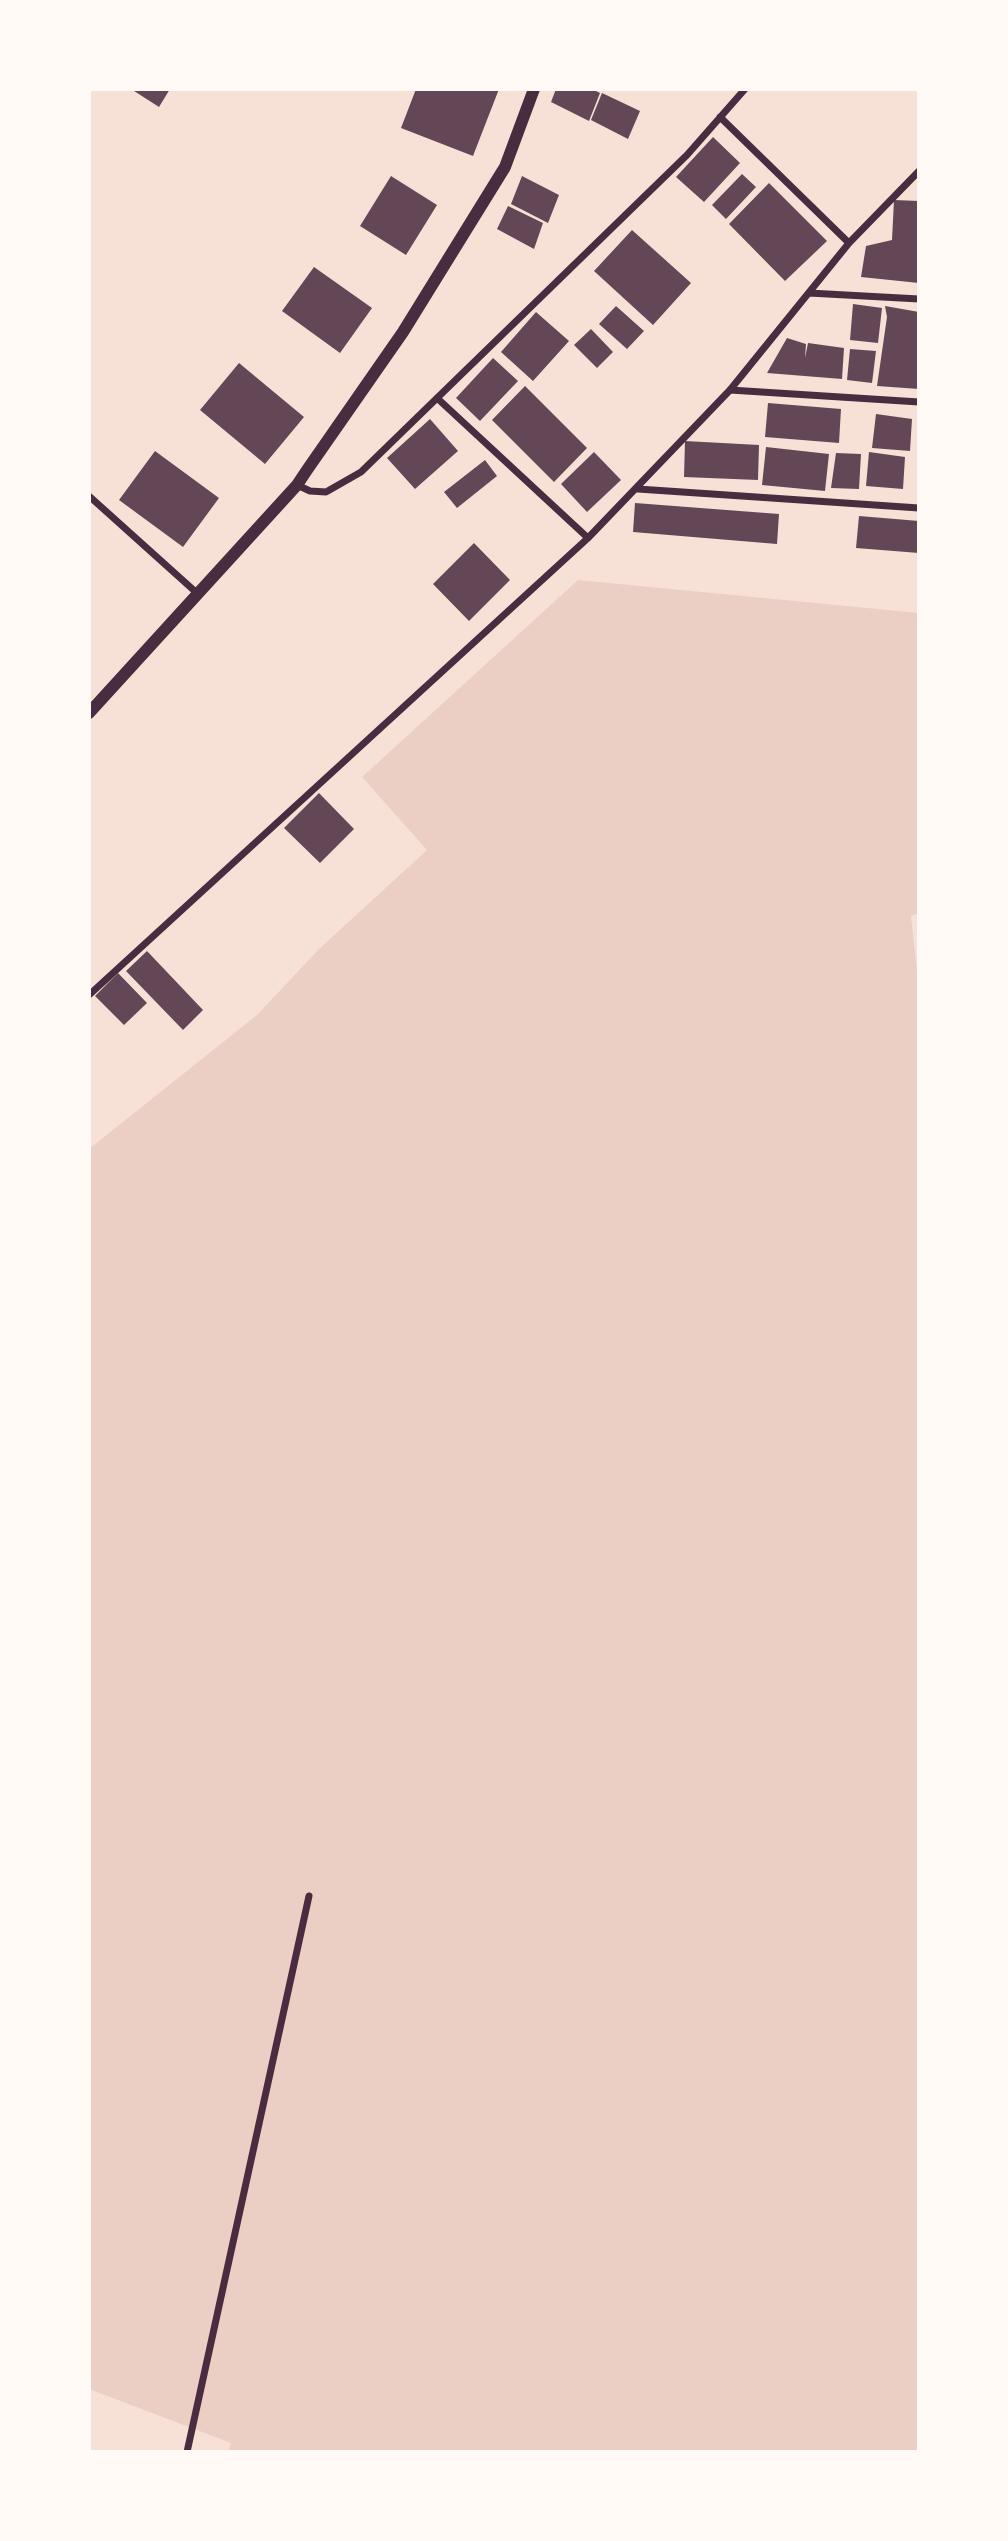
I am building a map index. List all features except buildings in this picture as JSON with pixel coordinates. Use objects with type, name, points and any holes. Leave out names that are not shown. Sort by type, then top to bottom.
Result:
[{"type":"street","points":[[89,713],[297,485],[404,332],[505,167],[534,89]]},
{"type":"street","points":[[297,485],[310,491],[326,492],[361,472],[687,155],[746,89]]},
{"type":"street","points":[[720,117],[849,243]]},
{"type":"street","points":[[89,995],[588,538],[638,489],[730,390],[849,243],[919,171]]},
{"type":"street","points":[[809,293],[919,299]]},
{"type":"street","points":[[730,390],[919,402]]},
{"type":"street","points":[[437,398],[588,538]]},
{"type":"street","points":[[638,489],[919,508]]},
{"type":"street","points":[[89,496],[198,594]]},
{"type":"street","points":[[187,2452],[309,1896]]},
{"type":"shaded area","points":[[578,580],[919,613],[919,913],[911,916],[919,989],[919,2452],[228,2452],[231,2443],[89,2389],[89,1149],[257,1015],[319,949],[427,850],[362,777]]}]
